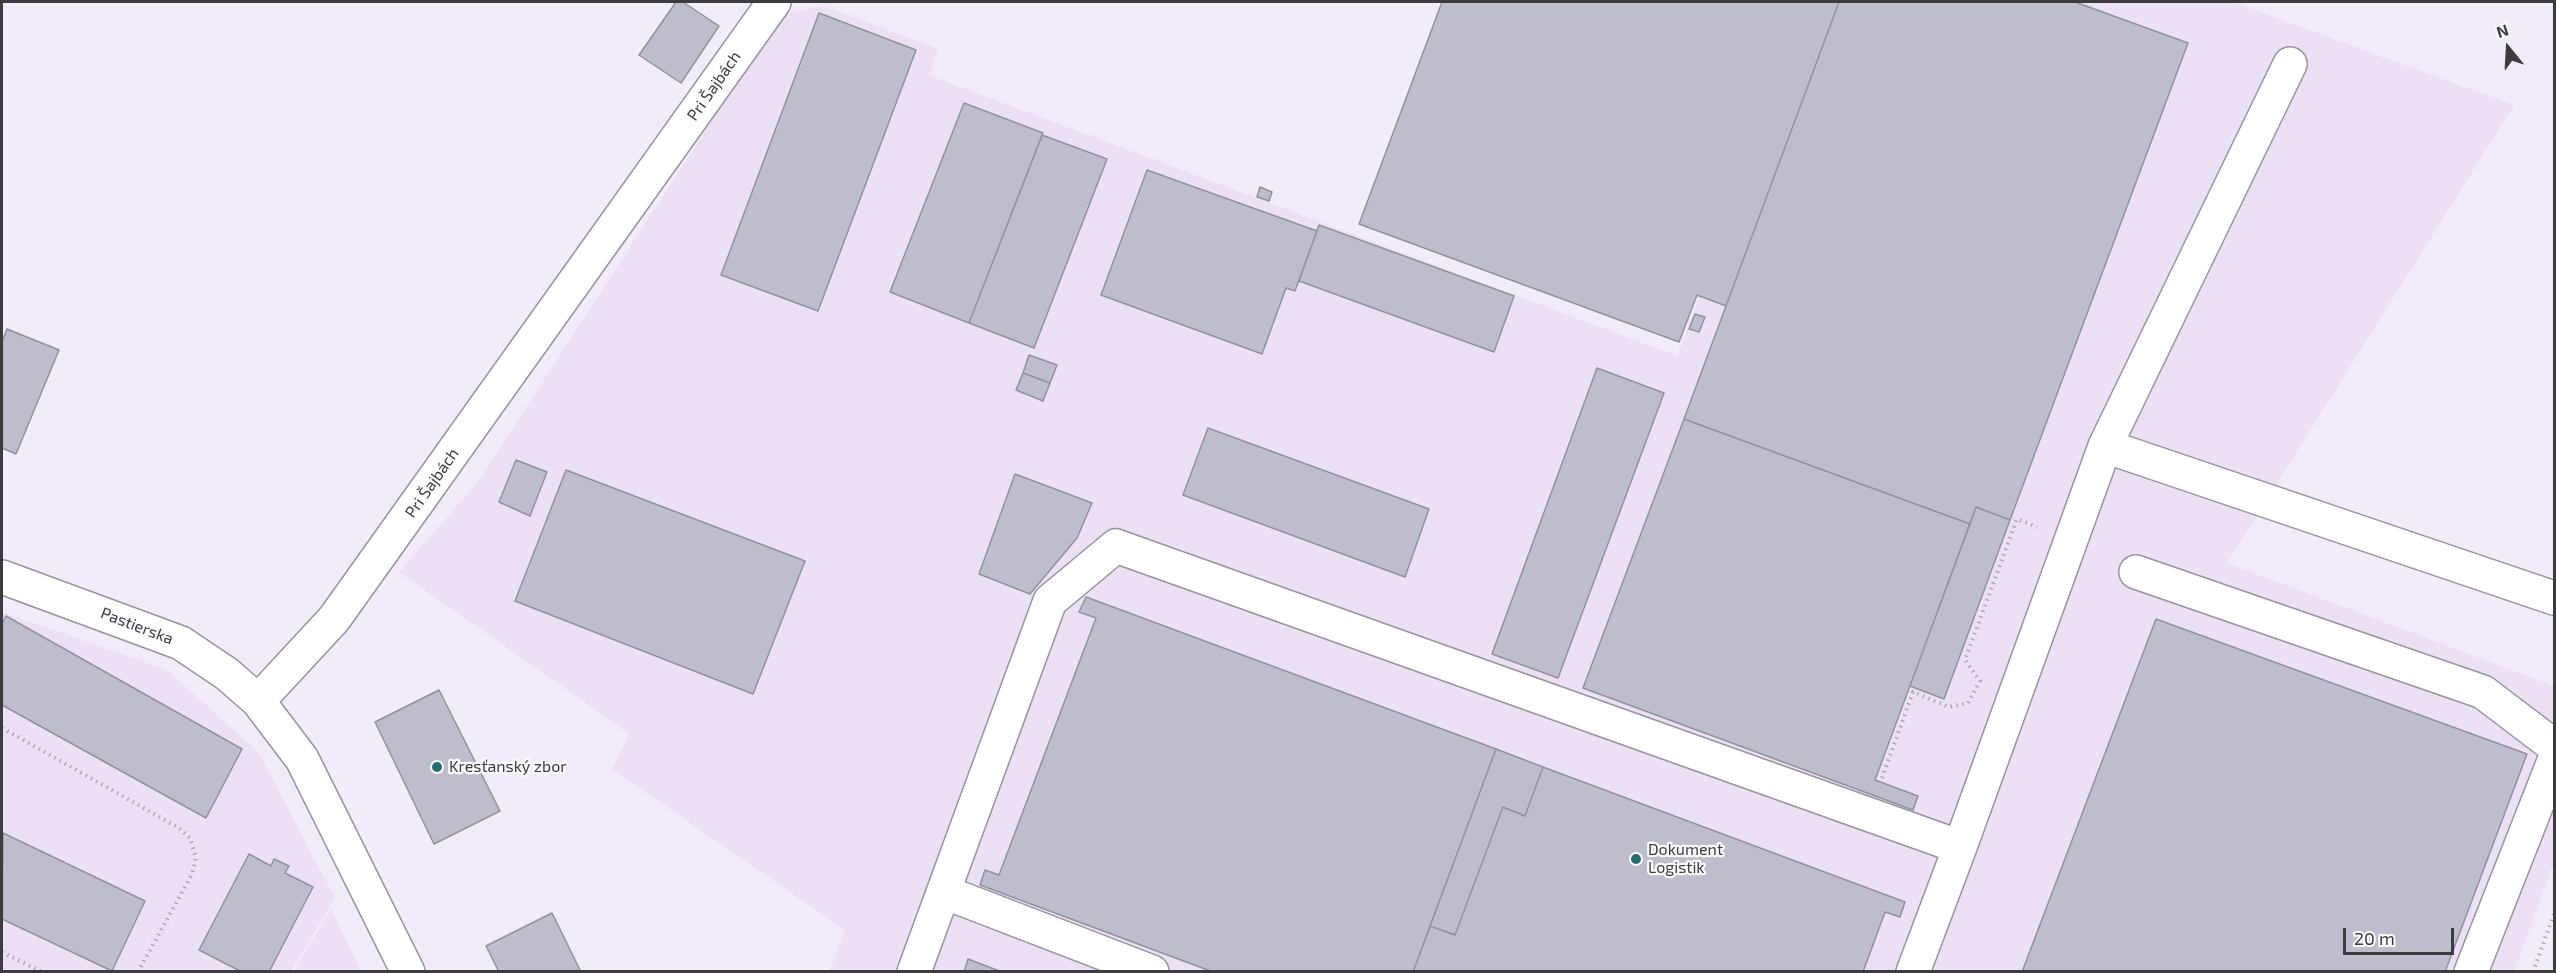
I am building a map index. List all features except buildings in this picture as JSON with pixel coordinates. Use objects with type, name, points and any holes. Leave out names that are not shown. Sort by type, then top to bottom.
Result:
[{"type":"street","name":"Pri Šajbách","points":[[258,701],[334,619],[774,2]]},
{"type":"street","points":[[1912,972],[1960,847],[2105,446],[2290,64]]},
{"type":"street","points":[[2105,446],[2554,598]]},
{"type":"street","points":[[914,972],[1050,601],[1116,546],[1960,847]]},
{"type":"street","points":[[2136,572],[2483,692],[2554,746]]},
{"type":"street","name":"Pastierska","points":[[2,577],[181,643],[227,674],[258,701]]},
{"type":"street","points":[[258,701],[302,759],[408,972]]},
{"type":"street","points":[[2471,972],[2554,761]]},
{"type":"street","points":[[944,892],[1152,972]]},
{"type":"path","points":[[1882,778],[1913,692],[1949,707],[1968,702],[1980,681],[1965,660],[2018,519],[2070,541]]},
{"type":"path","points":[[2,728],[179,828],[190,838],[196,858],[192,874],[138,972]]},
{"type":"path","points":[[2533,972],[2554,914]]},
{"type":"path","points":[[2,952],[42,972]]},
{"type":"shaded area","points":[[1809,2],[2233,2],[2514,105],[2227,563],[2554,686],[2554,863],[2514,971],[830,971],[845,930],[612,769],[630,734],[399,572],[478,482],[780,15],[825,6],[938,49],[929,75],[1677,356]]},
{"type":"shaded area","points":[[2,612],[167,670],[259,753],[335,898],[291,971],[2,972]]},
{"type":"shaded area","points":[[331,909],[361,971],[294,971]]},
{"type":"place","name":"Kresťanský zbor","points":[[437,767]]},
{"type":"place","name":"Dokument Logistik","points":[[1636,859]]}]
